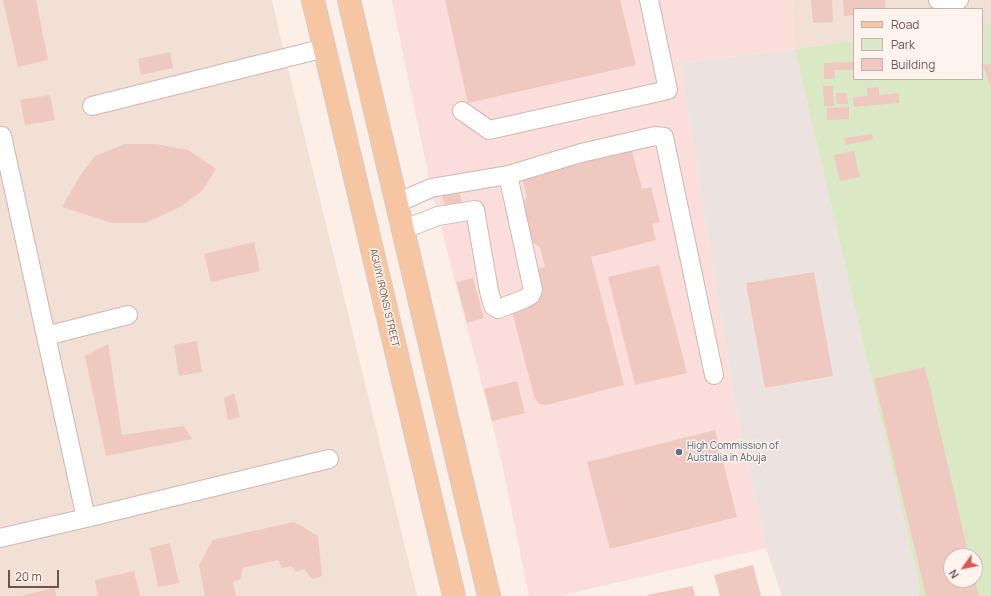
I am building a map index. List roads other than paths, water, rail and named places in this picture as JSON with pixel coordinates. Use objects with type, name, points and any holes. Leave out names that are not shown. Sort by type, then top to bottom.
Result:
[{"type":"main road","name":"AGUIYI IRONSI STREET","points":[[313,0],[454,596]]},
{"type":"main road","points":[[353,1],[368,77],[402,230],[489,596]]},
{"type":"street","points":[[462,111],[489,130],[668,90],[649,0]]},
{"type":"street","points":[[938,0],[942,2],[959,0]]},
{"type":"street","points":[[92,106],[325,48]]},
{"type":"street","points":[[2,136],[86,518]]},
{"type":"street","points":[[397,203],[431,188],[508,175],[588,152],[655,136],[664,137],[714,375]]},
{"type":"street","points":[[469,181],[489,291],[493,306],[498,309],[531,295],[533,290],[508,175]]},
{"type":"street","points":[[402,230],[438,216],[475,210]]},
{"type":"street","points":[[46,336],[128,315]]},
{"type":"street","points":[[0,538],[329,459]]},
{"type":"place","name":"High Commission of Australia in Abuja","points":[[679,452]]}]
